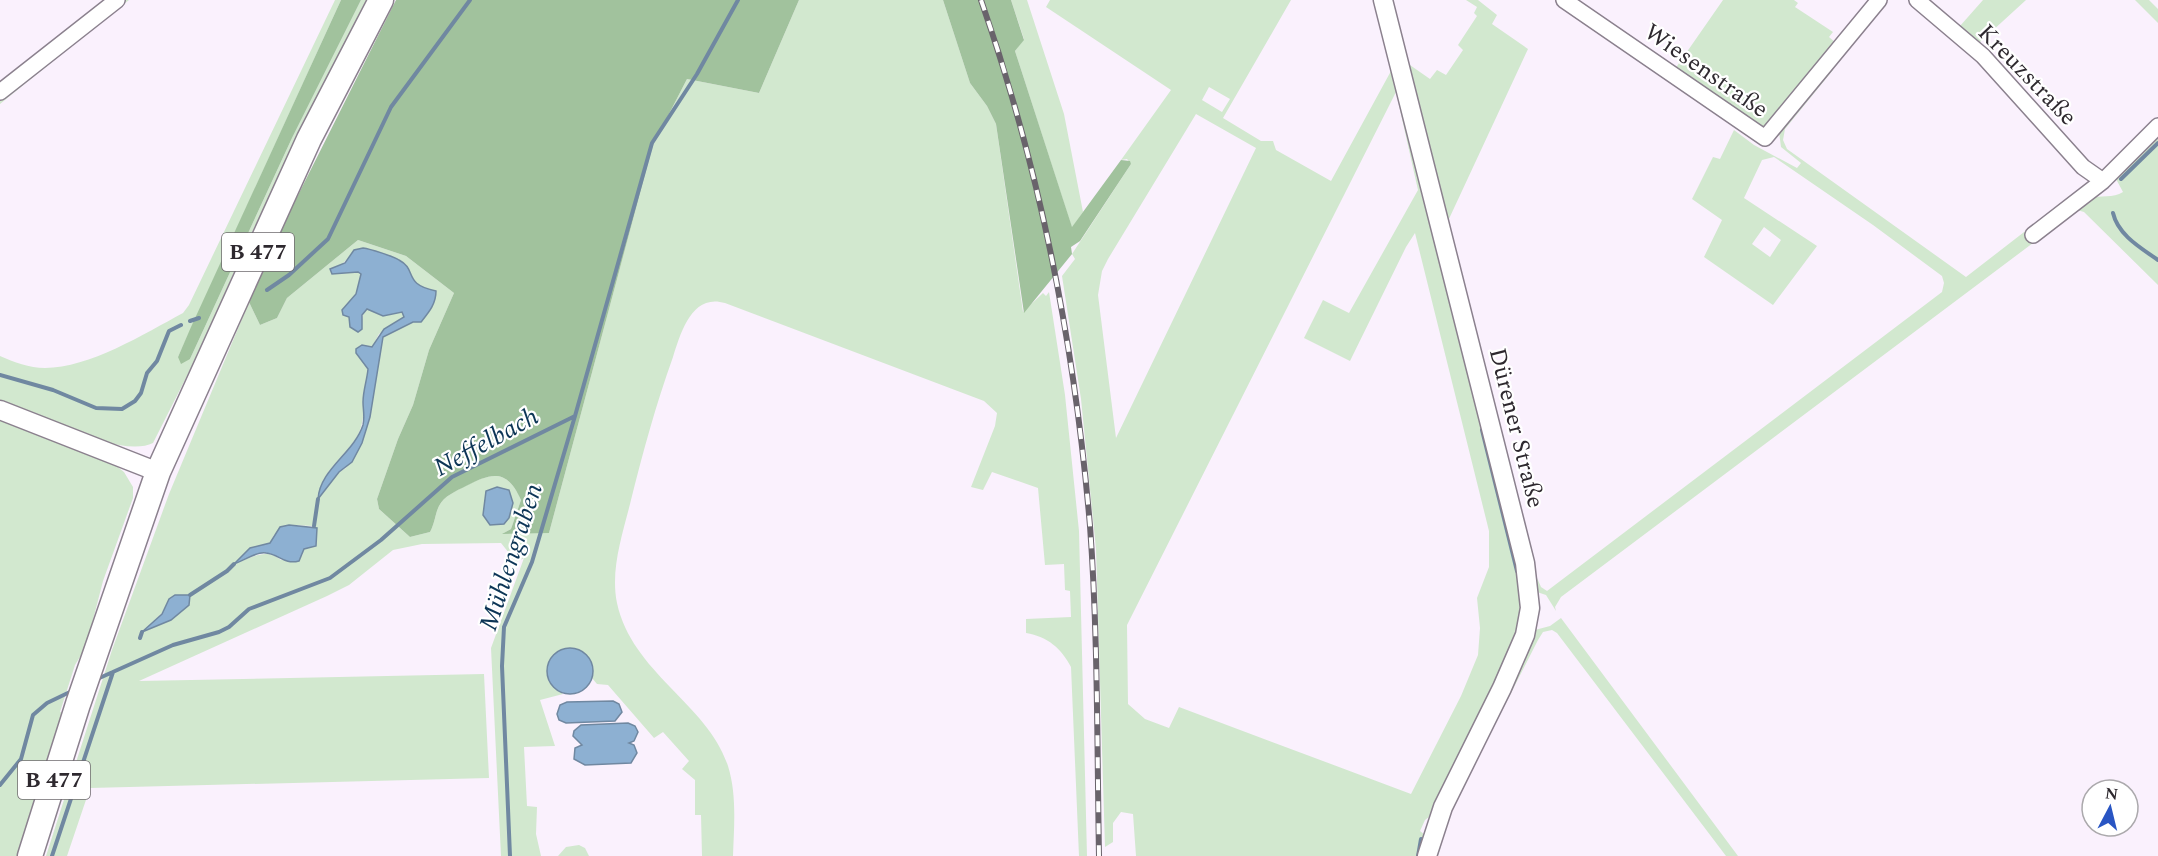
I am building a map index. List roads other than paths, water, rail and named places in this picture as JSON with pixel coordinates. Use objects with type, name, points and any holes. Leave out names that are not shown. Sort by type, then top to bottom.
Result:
[{"type":"main road","name":"B 477","points":[[30,856],[93,658],[158,472],[309,139],[381,0]]},
{"type":"street","points":[[0,92],[117,0]]},
{"type":"street","name":"Dürener Straße","points":[[1383,0],[1525,563],[1530,597],[1529,617],[1520,649],[1443,807],[1427,856]]},
{"type":"street","name":"Wiesenstraße","points":[[1563,0],[1765,138],[1879,0]]},
{"type":"street","name":"Kreuzstraße","points":[[1917,0],[1983,56],[2083,167],[2103,181]]},
{"type":"street","points":[[2033,235],[2103,181],[2158,126]]},
{"type":"street","points":[[0,410],[158,472]]},
{"type":"water","points":[[363,248],[399,260],[408,268],[414,281],[425,288],[436,291],[436,296],[432,308],[421,322],[413,322],[383,337],[370,417],[362,443],[352,462],[339,472],[318,499],[325,479],[359,435],[363,425],[363,398],[368,369],[356,353],[356,349],[362,345],[372,347],[384,329],[404,317],[402,312],[383,316],[367,309],[362,315],[362,329],[358,332],[350,327],[349,317],[343,315],[342,310],[356,294],[361,274],[358,272],[332,274],[330,269],[345,263],[354,250]]},
{"type":"water","points":[[497,487],[509,490],[513,503],[509,518],[504,524],[490,525],[483,515],[486,491]]},
{"type":"water","points":[[289,525],[317,528],[316,546],[304,549],[299,561],[289,562],[271,554],[262,553],[234,564],[250,548],[270,543],[280,527]]},
{"type":"water","points":[[175,595],[190,595],[189,605],[171,620],[142,632],[162,614],[169,599]]},
{"type":"water","points":[[570,648],[586,655],[593,671],[586,687],[570,694],[554,687],[547,671],[554,655]]},
{"type":"water","points":[[613,701],[619,704],[622,712],[615,721],[566,723],[559,720],[557,714],[560,705],[567,702]]},
{"type":"water","points":[[628,723],[635,726],[638,732],[634,741],[629,743],[634,745],[637,753],[631,763],[585,765],[574,759],[575,748],[582,745],[573,736],[574,731],[581,725]]},
{"type":"waterway","points":[[267,290],[289,275],[328,239],[391,107],[470,0]]},
{"type":"waterway","name":"Neffelbach","points":[[95,680],[173,645],[219,632],[229,627],[249,609],[330,578],[381,540],[452,477],[575,416],[652,143],[697,74],[738,0]]},
{"type":"waterway","points":[[2121,179],[2158,143]]},
{"type":"waterway","points":[[2113,213],[2125,234],[2158,260]]},
{"type":"waterway","points":[[190,321],[199,318]]},
{"type":"waterway","points":[[0,375],[53,390],[96,408],[122,409],[135,401],[141,393],[147,373],[157,361],[169,331],[181,325]]},
{"type":"waterway","name":"Mühlengraben","points":[[510,856],[502,666],[504,627],[532,562],[575,416]]},
{"type":"waterway","points":[[1482,430],[1517,571]]},
{"type":"waterway","points":[[314,526],[318,499]]},
{"type":"waterway","points":[[190,595],[234,564]]},
{"type":"waterway","points":[[140,638],[142,632]]},
{"type":"waterway","points":[[52,856],[113,672]]},
{"type":"waterway","name":"Neffelbach","points":[[0,785],[21,759],[33,715],[47,703],[72,691]]},
{"type":"waterway","points":[[1418,856],[1421,839]]},
{"type":"railway","points":[[981,0],[1021,128],[1037,194],[1052,260],[1075,392],[1093,567],[1099,856]]}]
